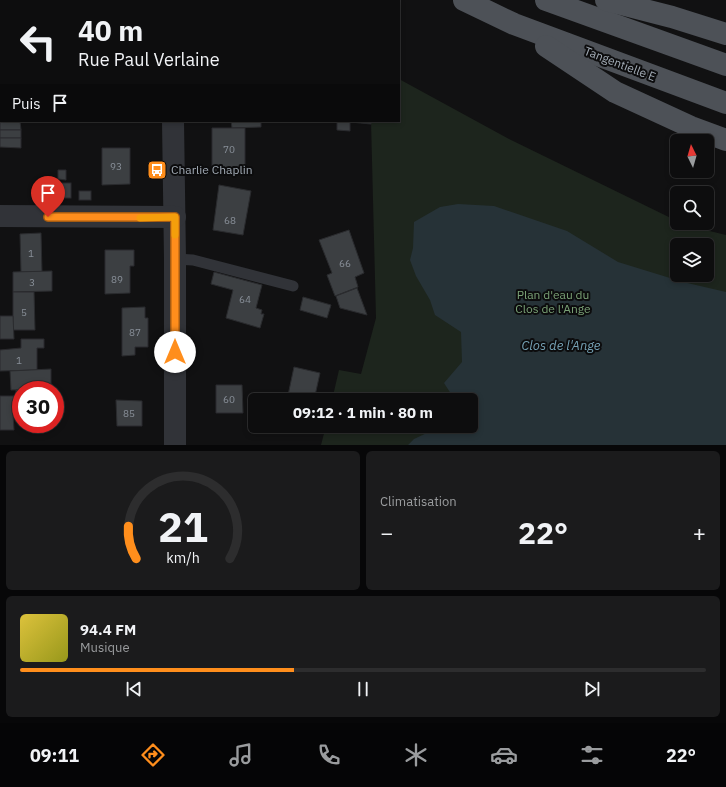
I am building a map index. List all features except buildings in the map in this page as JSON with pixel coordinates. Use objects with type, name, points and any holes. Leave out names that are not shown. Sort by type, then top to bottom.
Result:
[{"type":"main road","points":[[464,0],[514,24],[615,92],[691,127],[726,140]]},
{"type":"main road","points":[[546,0],[726,66]]},
{"type":"main road","points":[[606,0],[672,17],[726,34]]},
{"type":"main road","name":"Tangentielle E","points":[[514,24],[726,104]]},
{"type":"street","points":[[173,122],[176,259],[175,445]]},
{"type":"street","points":[[0,216],[175,217]]},
{"type":"lane","points":[[176,259],[193,260],[293,286]]},
{"type":"green space","name":"Clos de l'Ange","points":[[400,80],[509,139],[670,218],[670,230],[706,230],[726,235],[726,445],[321,445],[324,433],[478,433],[478,393],[334,393],[339,370],[361,374],[376,318],[371,122],[400,122]]},
{"type":"water","name":"Clos de l'Ange","points":[[458,204],[494,206],[567,231],[618,262],[670,278],[670,282],[683,282],[726,292],[726,445],[408,445],[414,439],[427,433],[478,433],[478,393],[450,393],[444,383],[462,362],[461,332],[435,315],[430,300],[416,276],[410,260],[413,248],[414,222],[440,207]]},
{"type":"slow traffic","points":[[140,218],[175,217],[175,235]]},
{"type":"place","name":"Charlie Chaplin","points":[[157,170]]},
{"type":"route","points":[[48,217],[175,217],[175,352]]},
{"type":"park label","name":"Plan d'eau du Clos de l'Ange","points":[[553,302]]}]
